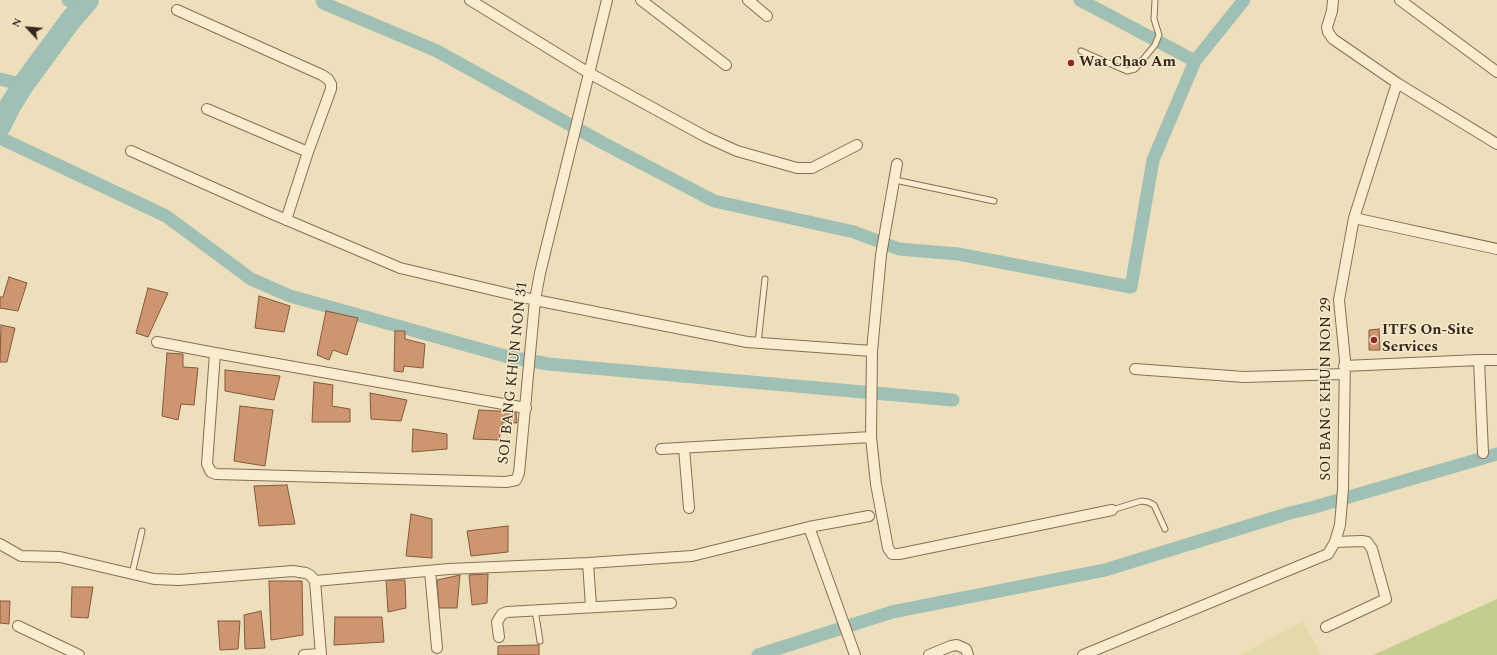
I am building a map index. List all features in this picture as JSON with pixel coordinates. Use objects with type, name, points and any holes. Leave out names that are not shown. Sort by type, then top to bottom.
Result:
[{"type":"street","points":[[470,0],[589,73],[706,138],[737,151],[797,168],[812,168],[857,145]]},
{"type":"street","name":"SOI BANG KHUN NON 31","points":[[214,353],[207,464],[211,472],[216,474],[506,482],[513,481],[518,477],[526,408],[535,300],[540,273],[608,0]]},
{"type":"street","points":[[641,0],[726,65]]},
{"type":"street","points":[[748,0],[767,16]]},
{"type":"street","points":[[1333,0],[1332,11],[1327,27],[1328,32],[1333,39],[1397,83],[1497,144]]},
{"type":"street","points":[[1400,0],[1497,72]]},
{"type":"street","points":[[177,10],[322,75],[328,79],[331,84],[331,89],[308,152],[286,220]]},
{"type":"street","name":"SOI BANG KHUN NON 29","points":[[1083,655],[1328,554],[1335,542],[1340,526],[1343,489],[1344,370],[1339,300],[1354,218],[1397,83]]},
{"type":"street","points":[[207,109],[308,152]]},
{"type":"street","points":[[131,151],[286,220],[400,268],[535,300],[747,342],[872,351]]},
{"type":"street","points":[[897,164],[882,255],[872,351],[871,437],[876,484],[888,548],[892,554],[1112,510]]},
{"type":"street","points":[[1354,218],[1497,249]]},
{"type":"street","points":[[157,342],[526,408]]},
{"type":"street","points":[[1479,360],[1483,453]]},
{"type":"street","points":[[1135,369],[1244,376],[1497,360]]},
{"type":"street","points":[[661,449],[871,437]]},
{"type":"street","points":[[684,448],[689,508]]},
{"type":"street","points":[[315,581],[430,571],[692,556],[809,527],[869,516]]},
{"type":"street","points":[[809,527],[855,655]]},
{"type":"street","points":[[1326,627],[1386,598],[1372,549],[1367,542],[1335,542]]},
{"type":"street","points":[[0,544],[21,556],[60,557],[154,579],[179,580],[293,571],[306,573],[315,581],[321,654],[304,655]]},
{"type":"street","points":[[588,563],[591,606]]},
{"type":"street","points":[[430,571],[437,648]]},
{"type":"street","points":[[499,637],[497,622],[502,614],[507,612],[591,606],[671,603]]},
{"type":"street","points":[[18,626],[79,655]]},
{"type":"street","points":[[929,655],[951,646],[957,646],[966,649],[968,655]]},
{"type":"lane","points":[[1081,51],[1127,70],[1135,70],[1155,45],[1159,34],[1154,19],[1155,0]]},
{"type":"lane","points":[[895,180],[994,201]]},
{"type":"lane","points":[[758,343],[765,280]]},
{"type":"lane","points":[[1112,510],[1141,501],[1148,502],[1154,505],[1165,529]]},
{"type":"lane","points":[[132,574],[142,531]]},
{"type":"lane","points":[[535,610],[540,641]]},
{"type":"shaded area","points":[[1303,621],[1321,655],[1240,655]]},
{"type":"green space","points":[[1497,599],[1497,655],[1373,655]]},
{"type":"building","points":[[9,277],[27,283],[18,311],[0,308],[0,297],[3,297]]},
{"type":"building","points":[[148,288],[168,293],[148,337],[136,333]]},
{"type":"building","points":[[259,296],[290,306],[284,332],[255,328]]},
{"type":"building","points":[[326,311],[358,318],[347,355],[333,350],[329,360],[317,355]]},
{"type":"building","points":[[1,325],[15,328],[7,362],[0,362]]},
{"type":"building","name":"ITFS On-Site Services","points":[[1379,329],[1380,350],[1369,350],[1369,330]]},
{"type":"building","points":[[395,331],[405,331],[405,339],[425,344],[423,368],[404,366],[403,372],[394,371]]},
{"type":"building","points":[[167,353],[183,354],[183,367],[198,368],[194,405],[181,404],[178,420],[162,416]]},
{"type":"building","points":[[225,370],[280,376],[274,400],[225,391]]},
{"type":"building","points":[[314,382],[333,385],[332,406],[350,409],[350,422],[312,422]]},
{"type":"building","points":[[370,393],[407,400],[401,421],[371,419]]},
{"type":"building","points":[[240,406],[273,410],[265,466],[234,461]]},
{"type":"building","points":[[479,410],[516,412],[517,423],[503,422],[499,440],[473,439]]},
{"type":"building","points":[[413,429],[447,434],[447,449],[412,452]]},
{"type":"building","points":[[287,485],[295,524],[259,526],[254,486]]},
{"type":"building","points":[[411,514],[432,519],[432,558],[406,556]]},
{"type":"building","points":[[508,526],[508,552],[471,556],[467,531]]},
{"type":"building","points":[[488,574],[487,603],[472,605],[469,575]]},
{"type":"building","points":[[460,575],[457,608],[439,608],[437,580]]},
{"type":"building","points":[[386,580],[405,580],[406,608],[388,612]]},
{"type":"building","points":[[269,581],[302,581],[303,635],[271,640]]},
{"type":"building","points":[[72,587],[93,587],[88,618],[71,617]]},
{"type":"building","points":[[0,601],[10,601],[9,624],[0,623]]},
{"type":"building","points":[[261,611],[265,648],[245,649],[244,615]]},
{"type":"building","points":[[335,617],[382,617],[384,642],[334,645]]},
{"type":"building","points":[[218,621],[240,621],[238,649],[220,650]]},
{"type":"building","points":[[539,645],[539,655],[498,655],[498,646]]},
{"type":"waterway","points":[[68,0],[82,7]]},
{"type":"waterway","points":[[0,126],[23,85],[70,21],[88,0]]},
{"type":"waterway","points":[[322,0],[323,3],[437,51],[603,143],[714,201],[854,232],[899,249],[958,254],[1131,287],[1153,160],[1195,61],[1244,0]]},
{"type":"waterway","points":[[1080,0],[1195,61]]},
{"type":"waterway","points":[[0,79],[23,85]]},
{"type":"waterway","points":[[0,138],[166,216],[251,279],[290,296],[505,356],[548,364],[953,400]]},
{"type":"waterway","points":[[758,655],[892,612],[1105,570],[1290,513],[1497,454]]},
{"type":"place","name":"Wat Chao Am","points":[[1071,63]]},
{"type":"place","name":"ITFS On-Site Services","points":[[1374,340]]}]
